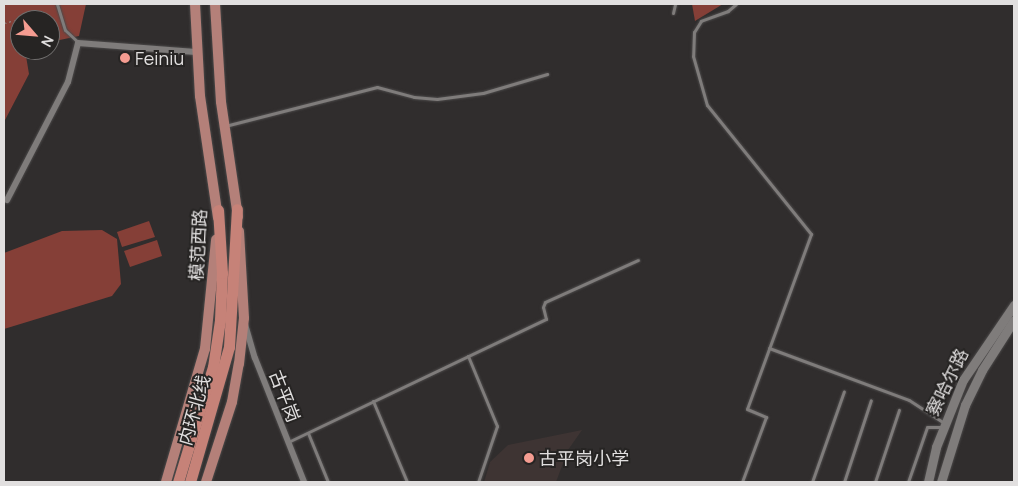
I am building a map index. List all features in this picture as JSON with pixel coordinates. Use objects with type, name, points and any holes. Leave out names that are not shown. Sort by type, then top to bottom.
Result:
[{"type":"highway","name":"内环北线","points":[[190,482],[229,348],[233,318],[237,209]]},
{"type":"highway","name":"内环北线","points":[[178,482],[213,366],[220,320],[222,273],[218,210]]},
{"type":"main road","name":"模范西路","points":[[166,482],[205,349],[218,210],[196,52],[195,4]]},
{"type":"main road","name":"模范西路","points":[[206,482],[232,402],[244,318],[237,209],[224,126],[215,4]]},
{"type":"main road","name":"察哈尔路","points":[[928,482],[944,425],[963,380],[1004,316],[1014,305]]},
{"type":"main road","name":"察哈尔路","points":[[941,482],[965,404],[982,370],[1014,321]]},
{"type":"street","points":[[6,200],[68,82],[78,43],[196,52]]},
{"type":"street","points":[[1004,316],[1014,321]]},
{"type":"street","name":"古平岗","points":[[244,318],[255,358],[304,482]]},
{"type":"lane","points":[[57,4],[65,30],[78,43]]},
{"type":"lane","points":[[673,13],[675,4]]},
{"type":"lane","points":[[736,4],[728,11],[701,21],[694,32],[693,56],[707,106],[811,234],[747,408],[766,417],[742,482]]},
{"type":"lane","points":[[224,126],[377,87],[414,97],[446,99],[483,93],[547,74]]},
{"type":"lane","points":[[288,442],[546,319],[543,307],[545,302],[638,260]]},
{"type":"lane","points":[[769,348],[909,400],[944,425]]},
{"type":"lane","points":[[468,356],[497,426],[478,482]]},
{"type":"lane","points":[[818,482],[812,481],[844,391]]},
{"type":"lane","points":[[844,482],[871,400]]},
{"type":"lane","points":[[373,402],[407,482]]},
{"type":"lane","points":[[875,482],[898,410]]},
{"type":"lane","points":[[908,482],[927,427],[944,425]]},
{"type":"lane","points":[[308,433],[328,482]]},
{"type":"shaded area","points":[[4,4],[86,4],[79,36],[60,40],[60,10],[10,10],[10,60],[27,60],[29,74],[4,122]]},
{"type":"shaded area","points":[[692,4],[723,4],[695,21]]},
{"type":"shaded area","points":[[149,221],[155,237],[122,247],[117,232]]},
{"type":"shaded area","points":[[102,230],[117,239],[121,284],[112,296],[4,329],[4,253],[62,231]]},
{"type":"shaded area","points":[[157,240],[162,256],[130,267],[124,251]]},
{"type":"shaded area","name":"古平岗小学","points":[[582,430],[568,450],[556,482],[484,482],[490,462],[508,445]]},
{"type":"place","name":"Feiniu","points":[[125,58]]},
{"type":"place","name":"古平岗小学","points":[[529,458]]}]
